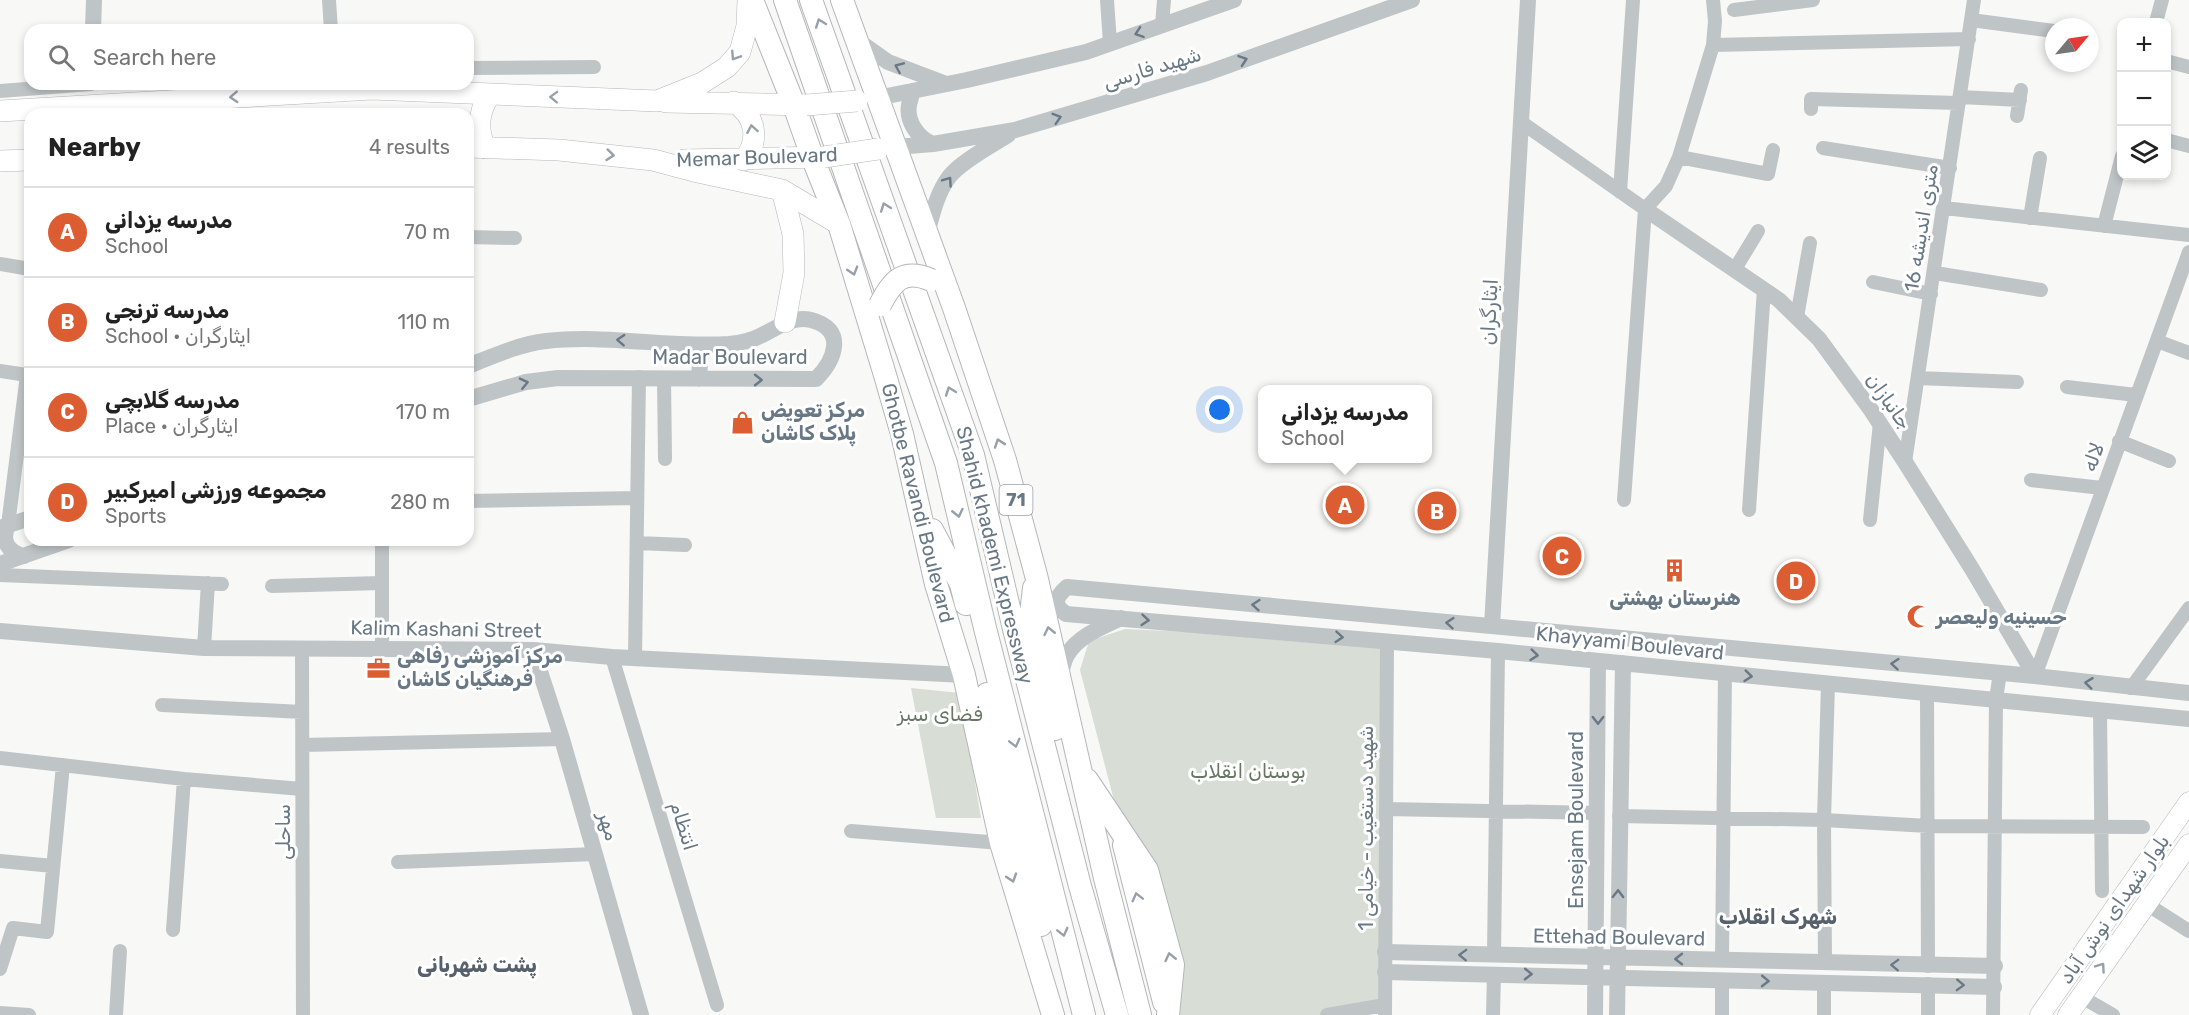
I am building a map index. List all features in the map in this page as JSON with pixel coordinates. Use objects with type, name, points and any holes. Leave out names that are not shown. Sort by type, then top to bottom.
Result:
[{"type":"highway","name":"Ghotbe Ravandi Boulevard","points":[[750,0],[800,105],[839,224],[902,434],[936,584],[964,675],[1001,843],[1053,1015]]},
{"type":"highway","name":"Shahid khademi Expressway","points":[[785,0],[946,463],[985,628],[1084,1015]]},
{"type":"highway","name":"Shahid khademi Expressway","points":[[811,0],[973,456],[1034,707],[1080,886],[1115,1009]]},
{"type":"highway","name":"71","points":[[842,0],[857,40],[867,100],[927,234],[1005,460],[1036,575],[1105,878],[1140,1015]]},
{"type":"highway","points":[[902,434],[909,403],[880,305],[889,288],[903,276],[918,275],[931,280],[954,308]]},
{"type":"highway","points":[[919,505],[961,584],[1054,981],[1076,1015]]},
{"type":"highway","points":[[1036,575],[1029,622],[1108,943],[1115,1009]]},
{"type":"highway","points":[[1080,769],[1120,829],[1168,1015]]},
{"type":"main road","points":[[657,102],[702,83],[728,67],[740,52],[747,26],[750,0]]},
{"type":"main road","points":[[44,108],[308,90]]},
{"type":"main road","points":[[391,90],[657,102],[800,105],[867,100]]},
{"type":"main road","points":[[448,93],[455,108]]},
{"type":"main road","points":[[477,148],[482,140],[479,123],[484,104],[489,96]]},
{"type":"main road","points":[[734,102],[747,112],[754,128],[754,142],[744,160]]},
{"type":"main road","points":[[0,111],[24,109]]},
{"type":"main road","name":"Memar Boulevard","points":[[477,148],[559,150],[653,160],[818,158],[887,148]]},
{"type":"main road","points":[[0,161],[24,160]]},
{"type":"main road","name":"Memar Boulevard","points":[[653,160],[782,190],[839,224]]},
{"type":"main road","points":[[782,190],[793,234],[794,273],[784,322]]},
{"type":"main road","name":"بلوار شهدای نوش آباد","points":[[2040,1015],[2189,802]]},
{"type":"main road","name":"بلوار شهدای نوش آباد","points":[[2068,1015],[2145,903],[2189,844]]},
{"type":"street","points":[[93,24],[94,0]]},
{"type":"street","points":[[328,0],[330,24]]},
{"type":"street","points":[[1107,0],[1110,43]]},
{"type":"street","points":[[1162,25],[1164,0]]},
{"type":"street","name":"شهید فارسی","points":[[867,100],[1086,52],[1234,0]]},
{"type":"street","name":"شهید فارسی","points":[[887,148],[933,144],[1015,130],[1207,73],[1412,0]]},
{"type":"street","name":"ایثارگران","points":[[1491,626],[1528,0]]},
{"type":"street","points":[[1620,192],[1633,0]]},
{"type":"street","points":[[1624,500],[1645,209],[1666,186],[1679,157],[1713,45],[1715,21],[1713,0]]},
{"type":"street","points":[[1734,10],[1813,0]]},
{"type":"street","name":"16 متری اندیشه","points":[[1905,462],[1974,0]]},
{"type":"street","points":[[2157,18],[2162,0]]},
{"type":"street","points":[[1971,20],[2045,30]]},
{"type":"street","points":[[1713,45],[1969,39]]},
{"type":"street","points":[[857,40],[888,62],[946,84]]},
{"type":"street","points":[[2171,62],[2189,67]]},
{"type":"street","points":[[474,68],[594,67]]},
{"type":"street","points":[[0,91],[24,89]]},
{"type":"street","points":[[912,91],[909,114],[911,122],[922,138],[933,144]]},
{"type":"street","points":[[1811,104],[1960,100],[2020,95],[2017,116]]},
{"type":"street","points":[[1521,122],[1645,209]]},
{"type":"street","points":[[927,234],[934,204],[950,176],[980,152],[1015,130]]},
{"type":"street","points":[[2171,141],[2189,146]]},
{"type":"street","points":[[1823,148],[1950,168]]},
{"type":"street","points":[[1679,157],[1768,174],[1773,150]]},
{"type":"street","points":[[2030,218],[2040,159]]},
{"type":"street","points":[[2104,226],[2117,172]]},
{"type":"street","points":[[1944,208],[2189,235]]},
{"type":"street","name":"جانبازان","points":[[1645,209],[1779,300],[1819,339],[1880,423],[1905,462],[2035,676]]},
{"type":"street","points":[[1735,269],[1758,231]]},
{"type":"street","points":[[474,237],[515,238]]},
{"type":"street","points":[[1797,317],[1810,243]]},
{"type":"street","name":"لاله","points":[[2035,676],[2189,252]]},
{"type":"street","points":[[0,264],[24,268]]},
{"type":"street","points":[[1935,273],[2041,290]]},
{"type":"street","points":[[1873,282],[1931,294]]},
{"type":"street","points":[[1749,510],[1764,289]]},
{"type":"street","name":"Madar Boulevard","points":[[474,360],[544,341],[619,340],[701,346],[737,343],[758,338],[784,322],[808,319],[823,324],[834,339],[834,352],[828,368],[816,379],[558,378],[526,382],[474,397]]},
{"type":"street","points":[[2157,341],[2189,353]]},
{"type":"street","points":[[699,380],[701,346]]},
{"type":"street","points":[[0,371],[24,375]]},
{"type":"street","points":[[635,658],[639,377]]},
{"type":"street","points":[[664,378],[666,459]]},
{"type":"street","points":[[1918,378],[2018,382]]},
{"type":"street","points":[[2067,387],[2136,395]]},
{"type":"street","points":[[24,414],[4,526],[5,541],[9,549],[24,556]]},
{"type":"street","points":[[1870,520],[1880,423]]},
{"type":"street","points":[[2119,441],[2169,461]]},
{"type":"street","points":[[2031,480],[2102,488]]},
{"type":"street","points":[[474,501],[637,498]]},
{"type":"street","points":[[4,526],[24,520]]},
{"type":"street","points":[[637,543],[684,545]]},
{"type":"street","points":[[0,564],[52,546]]},
{"type":"street","points":[[382,546],[382,648]]},
{"type":"street","points":[[0,575],[215,584],[204,648]]},
{"type":"street","points":[[272,586],[381,582]]},
{"type":"street","name":"Khayyami Boulevard","points":[[2189,693],[2035,676],[1067,588],[1057,596],[1056,602],[1058,609],[1066,614],[1498,651],[2189,719]]},
{"type":"street","points":[[2131,688],[2189,608]]},
{"type":"street","points":[[1060,679],[1066,657],[1076,643],[1121,618]]},
{"type":"street","name":"Kalim Kashani Street","points":[[0,631],[204,648],[533,650],[612,657],[964,675]]},
{"type":"street","name":"شهید دستغیب - خیامی 1","points":[[1385,1010],[1387,641]]},
{"type":"street","name":"ساحلی","points":[[302,650],[303,1015]]},
{"type":"street","name":"مهر","points":[[533,650],[562,740],[641,1015]]},
{"type":"street","points":[[1494,956],[1498,651]]},
{"type":"street","name":"انتظام","points":[[612,657],[717,1005]]},
{"type":"street","name":"Ensejam Boulevard","points":[[1595,1015],[1598,662]]},
{"type":"street","points":[[1617,1015],[1623,663]]},
{"type":"street","points":[[1598,680],[1607,673],[1615,675],[1622,682]]},
{"type":"street","points":[[1722,960],[1725,673]]},
{"type":"street","points":[[1993,1015],[1996,699],[2000,673]]},
{"type":"street","points":[[1825,962],[1824,820],[1827,684]]},
{"type":"street","points":[[1927,694],[1928,966]]},
{"type":"street","points":[[162,705],[302,712]]},
{"type":"street","points":[[2100,710],[2102,891]]},
{"type":"street","points":[[303,745],[562,740]]},
{"type":"street","points":[[0,758],[302,789]]},
{"type":"street","points":[[0,969],[13,928],[47,932],[63,765]]},
{"type":"street","points":[[172,930],[184,778]]},
{"type":"street","points":[[1386,810],[1597,813]]},
{"type":"street","points":[[1619,816],[1824,820],[1928,825],[2143,826]]},
{"type":"street","points":[[851,831],[1001,843]]},
{"type":"street","points":[[398,862],[595,854]]},
{"type":"street","points":[[0,861],[53,866]]},
{"type":"street","points":[[2145,903],[2189,931]]},
{"type":"street","points":[[116,1015],[120,951]]},
{"type":"street","name":"Ettehad Boulevard","points":[[1385,952],[1995,966]]},
{"type":"street","name":"Ettehad Boulevard","points":[[1385,972],[1994,987]]},
{"type":"street","points":[[1493,1015],[1494,974]]},
{"type":"street","points":[[1722,980],[1722,1015]]},
{"type":"street","points":[[1824,982],[1824,1015]]},
{"type":"street","points":[[1928,984],[1928,1015]]},
{"type":"street","points":[[2080,996],[2113,1015]]},
{"type":"street","points":[[1327,1015],[1385,1010]]},
{"type":"street","points":[[0,1013],[29,1015]]},
{"type":"green space","name":"بوستان انقلاب","points":[[1125,629],[1387,641],[1378,1012],[1359,1015],[1170,1015],[1080,670],[1089,641]]},
{"type":"green space","name":"فضای سبز","points":[[911,688],[960,693],[981,818],[936,818]]},
{"type":"place","name":"مرکز تعویض پلاک کاشان","points":[[743,422]]},
{"type":"place","name":"مدرسه یزدانی","points":[[1345,505]]},
{"type":"place","name":"مدرسه ترنجی","points":[[1437,511]]},
{"type":"place","name":"مدرسه گلابچی","points":[[1562,556]]},
{"type":"place","name":"هنرستان بهشتی","points":[[1675,570]]},
{"type":"place","name":"مجموعه ورزشی امیرکبیر","points":[[1796,581]]},
{"type":"place","name":"حسینیه ولیعصر","points":[[1918,617]]},
{"type":"place","name":"مرکز آموزشی رفاهی فرهنگیان کاشان","points":[[379,668]]},
{"type":"district","name":"شهرک انقلاب","points":[[1778,917]]},
{"type":"district","name":"پشت شهربانی","points":[[477,965]]}]
